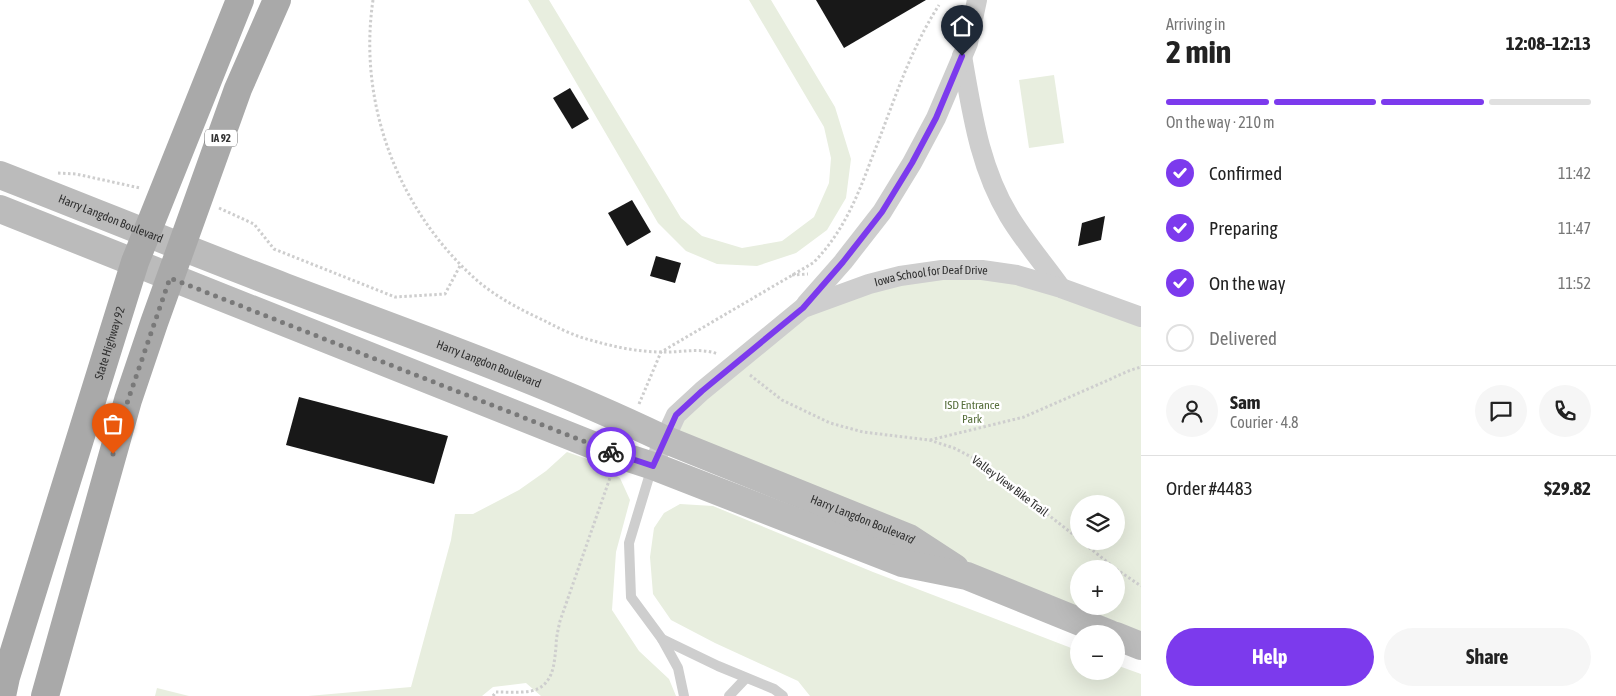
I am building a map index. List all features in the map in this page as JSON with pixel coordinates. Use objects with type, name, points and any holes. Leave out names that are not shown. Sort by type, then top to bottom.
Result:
[{"type":"main road","name":"State Highway 92","points":[[2,696],[135,262],[240,0]]},
{"type":"main road","name":"IA 92","points":[[45,696],[128,400],[238,90],[277,0]]},
{"type":"main road","name":"Harry Langdon Boulevard","points":[[0,176],[534,382],[664,439],[909,538],[967,576]]},
{"type":"main road","name":"Harry Langdon Boulevard","points":[[0,209],[618,455],[653,466],[902,563],[967,576],[1088,625]]},
{"type":"main road","points":[[1125,640],[1141,646]]},
{"type":"street","name":"Iowa School for Deaf Drive","points":[[653,466],[676,415],[702,391],[803,308],[843,262],[882,212],[912,163],[936,118],[968,43],[976,0]]},
{"type":"street","name":"Iowa School for Deaf Drive","points":[[962,56],[978,140],[992,181],[1009,216],[1061,288]]},
{"type":"street","name":"Iowa School for Deaf Drive","points":[[803,308],[846,291],[900,276],[942,270],[982,270],[1017,275],[1061,288],[1141,318]]},
{"type":"lane","points":[[653,466],[629,543],[631,597],[662,639],[678,668],[684,696]]},
{"type":"lane","points":[[662,639],[746,678],[774,688],[784,696]]},
{"type":"lane","points":[[729,696],[746,678]]},
{"type":"path","name":"Valley View Bike Trail","points":[[373,0],[369,48],[375,103],[392,158],[403,185],[433,234],[472,276],[498,296],[562,330],[621,348],[661,352],[709,351],[719,354],[736,363],[782,400],[830,423],[863,432],[929,440],[954,448],[981,462],[1070,532]]},
{"type":"path","points":[[630,423],[661,352],[813,262],[826,249],[850,212],[900,83],[930,19],[939,5]]},
{"type":"path","points":[[57,173],[76,174],[163,192]]},
{"type":"path","points":[[199,200],[254,224],[274,248],[395,297],[445,294],[461,264]]},
{"type":"path","points":[[929,440],[1024,417],[1141,367]]},
{"type":"path","points":[[493,696],[496,692],[532,691],[546,684],[551,677],[554,669],[560,620],[618,455]]},
{"type":"path","name":"Valley View Bike Trail","points":[[1092,550],[1105,560]]},
{"type":"path","name":"Valley View Bike Trail","points":[[1125,575],[1141,586]]},
{"type":"green space","points":[[528,0],[549,0],[681,218],[702,236],[742,248],[782,241],[814,217],[829,183],[831,158],[824,127],[749,0],[771,0],[835,107],[851,159],[846,198],[827,230],[796,253],[757,266],[717,264],[686,251],[658,223]]},
{"type":"green space","points":[[1054,75],[1064,143],[1029,148],[1019,80]]},
{"type":"green space","name":"ISD Entrance Park","points":[[982,270],[1141,318],[1141,632],[1099,615],[1125,615],[1125,560],[1070,560],[1070,603],[664,439],[803,308],[846,291]]},
{"type":"green space","points":[[567,452],[596,462],[620,478],[630,500],[616,552],[612,610],[639,651],[669,679],[676,696],[541,696],[526,683],[493,687],[482,696],[308,696],[411,687],[451,540],[455,514],[473,514],[519,490],[546,471]]},
{"type":"green space","points":[[680,504],[713,506],[873,572],[1070,648],[1070,680],[1125,680],[1125,668],[1141,674],[1141,696],[810,696],[798,681],[715,643],[671,620],[653,594],[650,557],[654,528],[664,513]]},
{"type":"green space","points":[[157,688],[189,696],[155,696]]},
{"type":"building","points":[[816,0],[926,0],[844,48]]},
{"type":"building","points":[[570,88],[589,119],[572,129],[553,98]]},
{"type":"building","points":[[632,200],[651,232],[627,246],[608,213]]},
{"type":"building","points":[[1105,216],[1101,240],[1078,246],[1082,223]]},
{"type":"building","points":[[656,256],[681,263],[675,283],[650,276]]},
{"type":"building","points":[[299,397],[448,436],[434,484],[286,445]]},
{"type":"way so far","points":[[113,454],[128,400],[170,278],[611,452]]},
{"type":"route","points":[[611,452],[653,466],[676,415],[702,391],[803,308],[843,262],[882,212],[912,163],[936,118],[962,56]]}]
